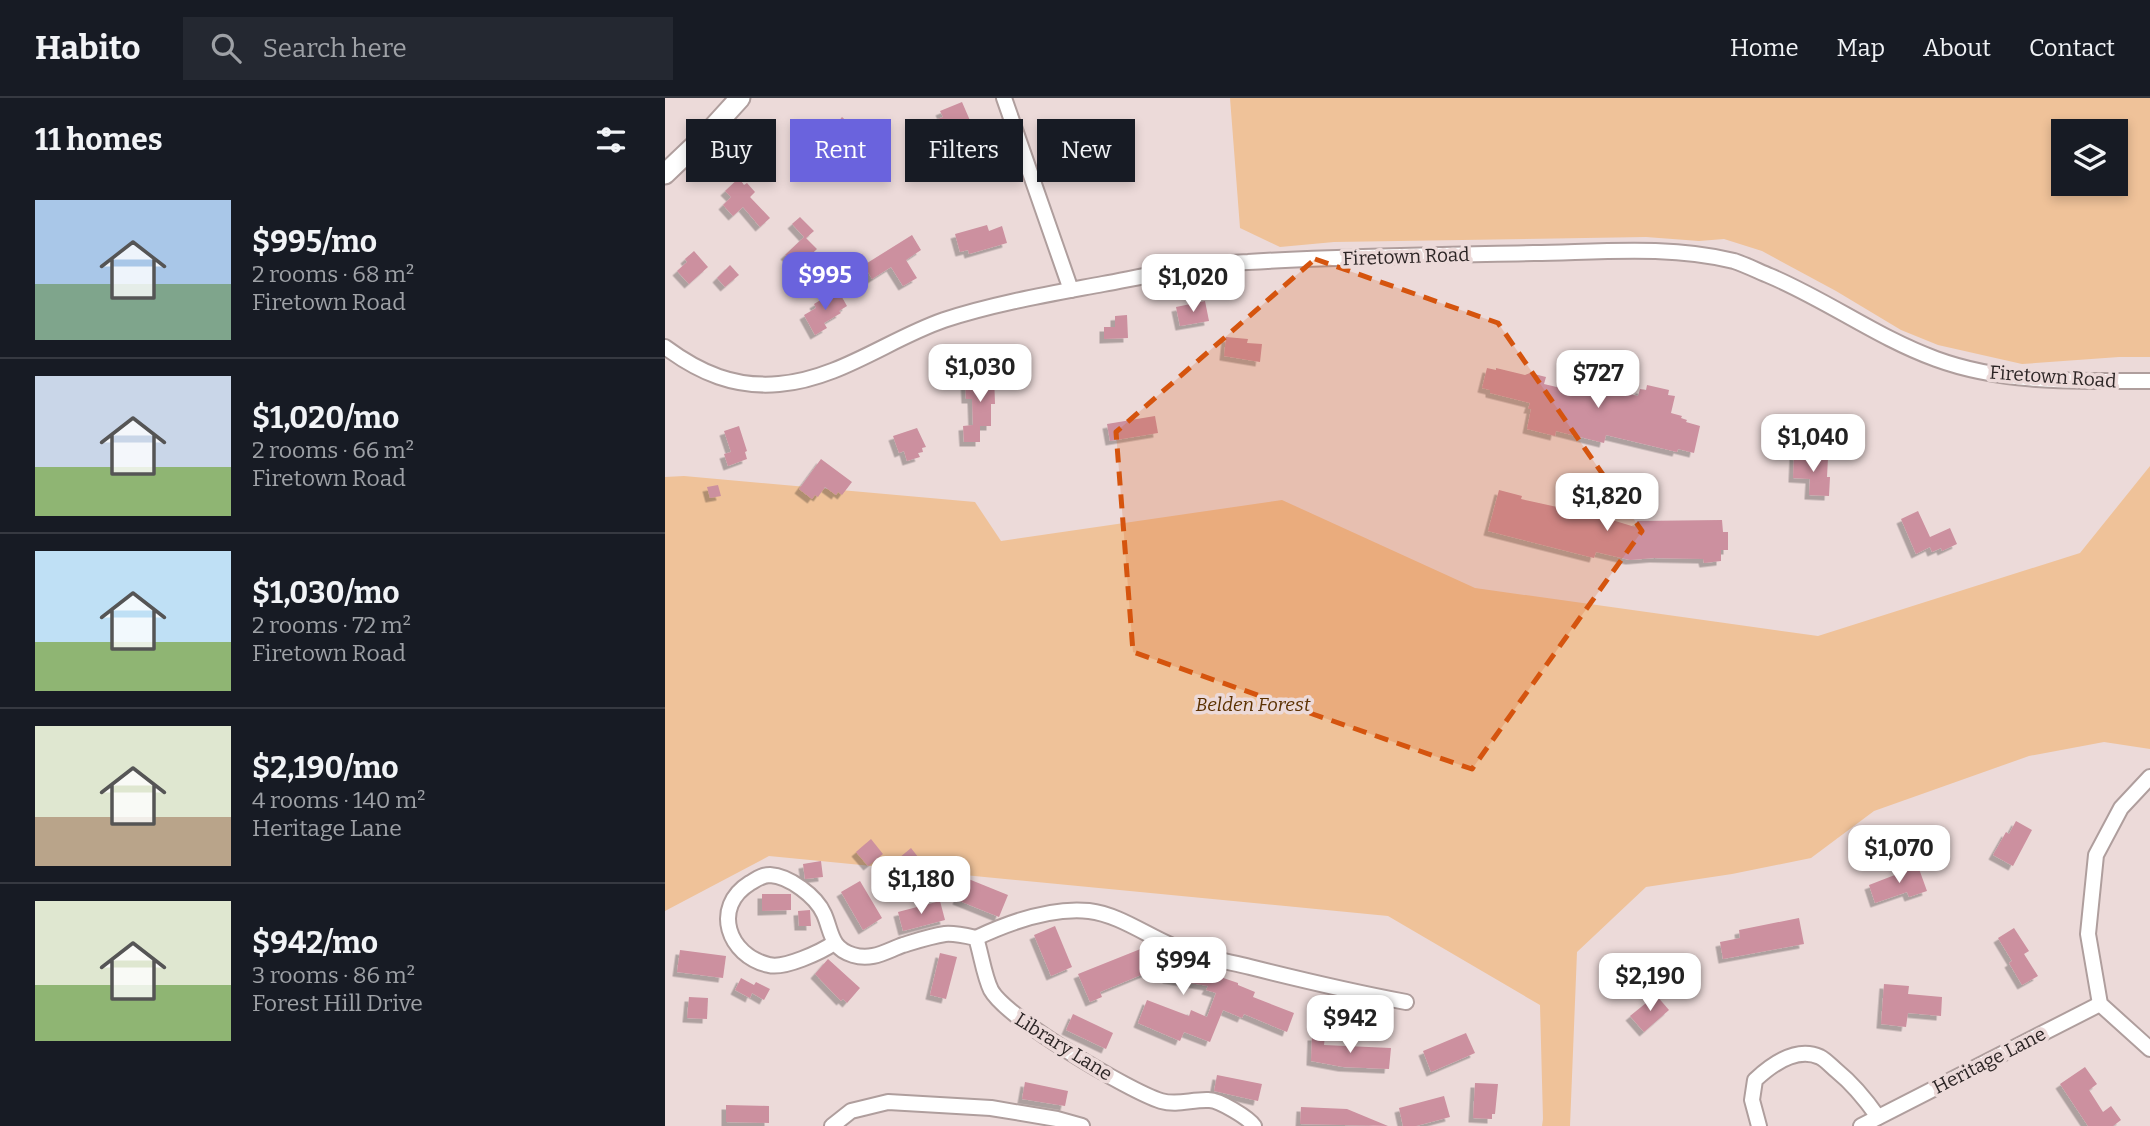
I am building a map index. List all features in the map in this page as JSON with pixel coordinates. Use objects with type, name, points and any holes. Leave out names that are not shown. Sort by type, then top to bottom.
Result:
[{"type":"main road","points":[[665,174],[740,98]]},
{"type":"street","points":[[1004,98],[1071,290]]},
{"type":"street","name":"Firetown Road","points":[[665,347],[685,362],[715,377],[738,383],[779,384],[813,378],[838,369],[941,321],[989,307],[1183,269],[1247,262],[1625,251],[1696,254],[1738,262],[1782,281],[1894,341],[1936,359],[1969,369],[2021,378],[2150,381]]},
{"type":"street","points":[[2150,777],[2121,807],[2096,855],[2088,934],[2100,1004],[2150,1049]]},
{"type":"street","points":[[834,943],[820,953],[771,966],[751,958],[736,946],[729,929],[731,903],[737,892],[762,876],[781,877],[795,883],[823,911],[834,943],[851,955],[869,958],[947,933],[976,938],[1001,926],[1027,919],[1088,911],[1104,915],[1186,952],[1337,989],[1406,1002]]},
{"type":"street","name":"Library Lane","points":[[976,938],[991,990],[1009,1011],[1046,1037],[1134,1090],[1163,1101],[1181,1104],[1211,1099],[1251,1120],[1254,1126]]},
{"type":"street","name":"Heritage Lane","points":[[1861,1126],[2100,1004]]},
{"type":"street","points":[[1759,1126],[1752,1100],[1755,1080],[1776,1063],[1803,1054],[1819,1056],[1841,1074],[1855,1087],[1878,1117]]},
{"type":"street","points":[[832,1126],[851,1111],[888,1102],[991,1108],[1057,1118],[1082,1126]]},
{"type":"highlighted area","points":[[1315,259],[1498,323],[1642,531],[1472,769],[1133,652],[1116,432]]},
{"type":"green space","points":[[1230,98],[2150,98],[2150,357],[2022,364],[1938,345],[1901,330],[1762,251],[1724,239],[1699,241],[1646,237],[1334,242],[1280,247],[1240,228]]},
{"type":"green space","name":"Belden Forest","points":[[2150,466],[2150,749],[2104,742],[2029,756],[1874,811],[1811,858],[1646,887],[1577,952],[1570,1126],[1542,1126],[1540,1005],[1388,916],[769,856],[665,911],[665,477],[684,476],[975,502],[1001,541],[1282,500],[1475,588],[1818,636],[2080,553]]},
{"type":"building","points":[[962,102],[969,119],[938,119],[943,117],[940,111]]},
{"type":"building","points":[[735,182],[742,182],[744,185],[747,183],[755,192],[750,197],[770,218],[760,227],[743,207],[733,216],[723,205],[731,197],[725,191]]},
{"type":"building","points":[[800,217],[814,231],[806,238],[817,249],[798,267],[785,255],[804,237],[792,224]]},
{"type":"building","points":[[987,225],[989,231],[1002,226],[1007,243],[969,254],[968,250],[960,252],[955,234]]},
{"type":"building","points":[[912,235],[921,250],[906,260],[917,278],[903,286],[891,267],[872,279],[864,265]]},
{"type":"building","points":[[694,251],[708,267],[689,284],[677,271]]},
{"type":"building","points":[[730,265],[739,275],[725,287],[717,278]]},
{"type":"building","points":[[839,292],[847,306],[824,323],[827,328],[815,335],[804,315],[816,308],[814,304],[832,293],[834,296]]},
{"type":"building","points":[[1205,301],[1209,321],[1180,326],[1176,307]]},
{"type":"building","points":[[1127,315],[1128,338],[1104,339],[1104,327],[1115,327],[1115,316]]},
{"type":"building","points":[[1226,337],[1248,339],[1247,343],[1262,344],[1260,362],[1224,356]]},
{"type":"building","points":[[1487,368],[1546,377],[1544,384],[1582,393],[1584,382],[1587,382],[1588,376],[1593,378],[1595,370],[1616,375],[1614,382],[1619,383],[1618,391],[1638,396],[1640,389],[1646,390],[1647,385],[1669,390],[1668,395],[1675,396],[1671,413],[1700,426],[1694,453],[1678,449],[1677,452],[1606,435],[1604,443],[1556,431],[1555,436],[1527,429],[1530,403],[1490,393],[1490,390],[1482,388]]},
{"type":"building","points":[[985,371],[985,374],[994,374],[995,404],[991,404],[991,426],[980,426],[980,442],[964,442],[963,426],[973,425],[972,399],[966,399],[965,379],[974,379],[974,372]]},
{"type":"building","points":[[1155,416],[1158,433],[1110,441],[1107,424]]},
{"type":"building","points":[[739,426],[747,459],[728,466],[724,454],[731,452],[724,431]]},
{"type":"building","points":[[917,428],[926,447],[922,448],[923,452],[918,453],[920,457],[907,461],[904,451],[899,453],[893,436]]},
{"type":"building","points":[[1794,455],[1828,458],[1829,496],[1809,495],[1810,479],[1793,478]]},
{"type":"building","points":[[821,459],[852,482],[842,495],[838,492],[836,495],[825,487],[818,497],[815,495],[812,499],[799,489]]},
{"type":"building","points":[[718,485],[721,496],[710,498],[707,487]]},
{"type":"building","points":[[1499,490],[1522,496],[1521,499],[1635,527],[1637,521],[1722,520],[1723,532],[1728,532],[1728,550],[1721,550],[1721,561],[1704,563],[1703,559],[1630,560],[1596,552],[1594,558],[1488,531]]},
{"type":"building","points":[[1918,511],[1930,537],[1950,528],[1957,544],[1942,551],[1941,548],[1932,552],[1930,547],[1916,554],[1901,519]]},
{"type":"building","points":[[2016,821],[2032,830],[2013,866],[1993,855],[2006,832],[2009,834]]},
{"type":"building","points":[[871,839],[883,854],[868,866],[856,852]]},
{"type":"building","points":[[911,848],[936,880],[923,890],[905,869],[900,874],[892,864]]},
{"type":"building","points":[[821,861],[823,877],[805,879],[803,864]]},
{"type":"building","points":[[1918,866],[1927,891],[1909,897],[1907,892],[1875,903],[1869,885]]},
{"type":"building","points":[[966,878],[1008,895],[999,917],[957,900]]},
{"type":"building","points":[[860,881],[882,918],[863,930],[841,892]]},
{"type":"building","points":[[762,894],[791,894],[791,910],[762,911]]},
{"type":"building","points":[[940,901],[945,920],[903,931],[898,912]]},
{"type":"building","points":[[810,910],[811,926],[799,926],[798,911]]},
{"type":"building","points":[[1799,918],[1804,944],[1723,959],[1720,942],[1740,938],[1739,930]]},
{"type":"building","points":[[1055,926],[1072,967],[1051,976],[1034,935]]},
{"type":"building","points":[[2014,928],[2029,951],[2024,954],[2038,976],[2022,985],[1998,938]]},
{"type":"building","points":[[1148,946],[1154,960],[1201,968],[1200,970],[1255,992],[1253,997],[1294,1013],[1287,1032],[1244,1014],[1242,1018],[1223,1010],[1210,1042],[1184,1032],[1180,1041],[1138,1023],[1147,1000],[1189,1016],[1191,1010],[1207,1017],[1216,993],[1206,990],[1208,986],[1167,979],[1170,963],[1100,992],[1102,997],[1090,1002],[1078,974]]},
{"type":"building","points":[[680,950],[726,956],[723,978],[677,972]]},
{"type":"building","points":[[940,953],[957,957],[946,999],[930,995]]},
{"type":"building","points":[[828,959],[860,988],[847,1003],[843,999],[841,1001],[815,974]]},
{"type":"building","points":[[741,978],[770,989],[764,1000],[752,993],[750,998],[735,990]]},
{"type":"building","points":[[1884,984],[1909,986],[1908,994],[1942,997],[1941,1016],[1908,1013],[1906,1027],[1881,1024]]},
{"type":"building","points":[[1656,995],[1669,1010],[1644,1032],[1630,1016]]},
{"type":"building","points":[[689,997],[708,998],[707,1019],[687,1018]]},
{"type":"building","points":[[1073,1014],[1113,1033],[1106,1049],[1066,1030]]},
{"type":"building","points":[[1466,1033],[1475,1053],[1431,1072],[1423,1051]]},
{"type":"building","points":[[1312,1036],[1325,1036],[1324,1045],[1391,1048],[1389,1069],[1343,1067],[1311,1061]]},
{"type":"building","points":[[2085,1067],[2097,1084],[2089,1090],[2103,1112],[2111,1106],[2121,1120],[2113,1126],[2088,1126],[2060,1084]]},
{"type":"building","points":[[1217,1075],[1262,1084],[1258,1101],[1214,1091]]},
{"type":"building","points":[[1025,1082],[1068,1091],[1065,1106],[1022,1099]]},
{"type":"building","points":[[1475,1083],[1498,1084],[1495,1114],[1492,1114],[1492,1119],[1473,1118]]},
{"type":"building","points":[[1444,1096],[1450,1117],[1416,1126],[1403,1126],[1399,1108]]},
{"type":"building","points":[[726,1105],[769,1106],[769,1123],[726,1122]]},
{"type":"building","points":[[1301,1107],[1347,1109],[1388,1126],[1300,1124]]}]
